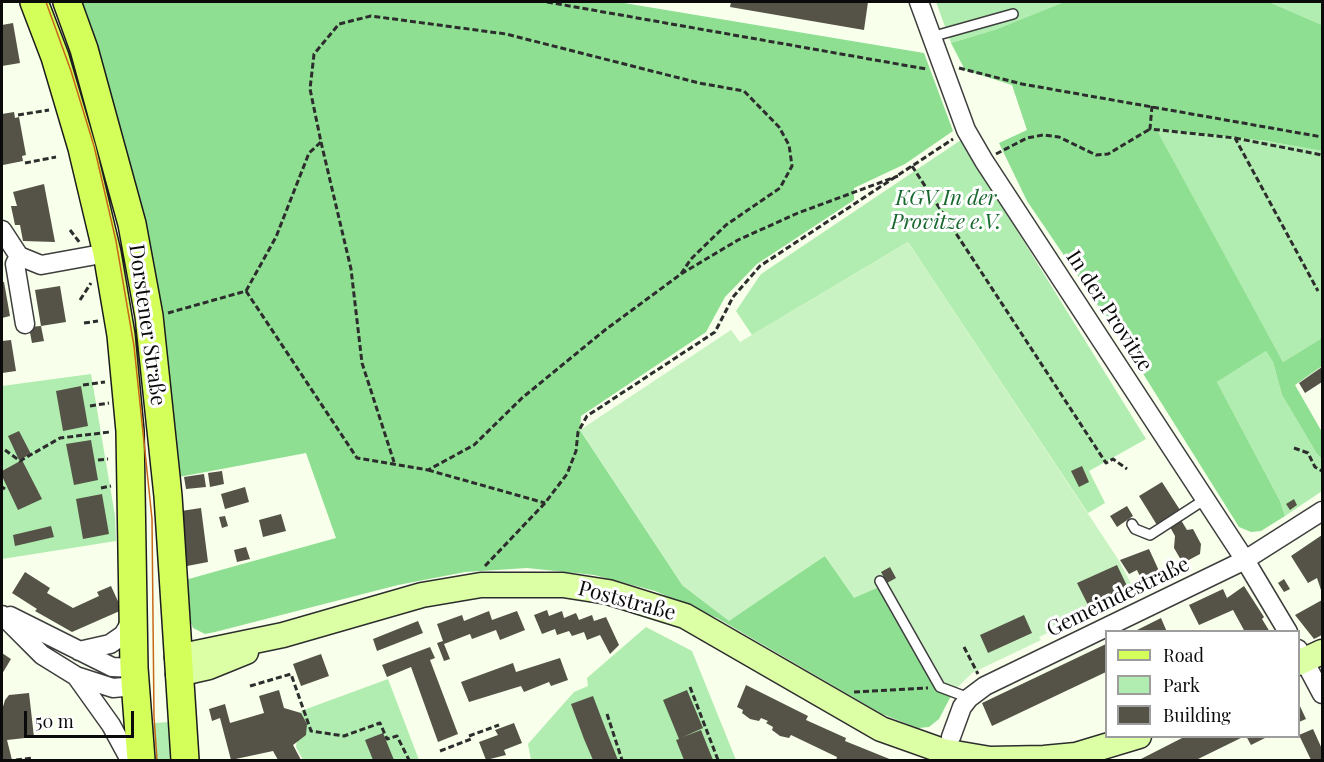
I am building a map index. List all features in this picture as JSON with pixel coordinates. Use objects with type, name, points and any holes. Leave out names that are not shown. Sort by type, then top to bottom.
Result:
[{"type":"main road","name":"Dorstener Straße","points":[[34,2],[70,106],[107,253],[121,335],[130,431],[133,618],[141,760]]},
{"type":"main road","name":"Dorstener Straße","points":[[67,2],[84,49],[129,213],[149,316],[168,496],[177,665],[185,760]]},
{"type":"main road","points":[[135,677],[177,665]]},
{"type":"street","name":"In der Provitze","points":[[919,2],[966,130],[984,161],[1245,560],[1287,630]]},
{"type":"street","points":[[2,230],[19,256],[15,264],[25,324]]},
{"type":"street","name":"Dorstener Straße","points":[[19,256],[41,265],[107,253]]},
{"type":"street","name":"Gemeindestraße","points":[[944,750],[957,718],[969,698],[985,686],[1245,560],[1323,511]]},
{"type":"street","name":"Poststraße","points":[[177,665],[226,661],[283,635],[391,602],[481,585],[563,585],[646,603],[685,616],[881,729],[944,750],[990,759],[1044,758],[1076,755],[1132,738]]},
{"type":"street","points":[[2,613],[135,677]]},
{"type":"street","points":[[2,613],[42,655],[76,676],[113,688],[135,677]]},
{"type":"street","points":[[77,651],[110,644],[123,635],[133,618]]},
{"type":"street","points":[[1306,656],[1323,694]]},
{"type":"street","points":[[76,676],[111,725],[130,760]]},
{"type":"lane","points":[[931,36],[1013,14]]},
{"type":"lane","points":[[1132,524],[1136,529],[1150,535],[1204,500]]},
{"type":"lane","points":[[880,581],[940,687],[969,698]]},
{"type":"path","points":[[547,2],[944,72],[962,67],[1022,84],[1323,137]]},
{"type":"path","points":[[394,462],[362,363],[351,269],[310,89],[314,54],[339,24],[371,16],[506,34],[699,83],[744,91],[779,127],[789,145],[792,166],[780,188],[726,225],[691,259],[681,274]]},
{"type":"path","points":[[18,115],[70,106]]},
{"type":"path","points":[[1150,129],[1152,106]]},
{"type":"path","points":[[984,161],[1027,138],[1043,135],[1059,137],[1096,155],[1108,154],[1150,129],[1235,138],[1323,154]]},
{"type":"path","points":[[481,585],[483,569],[544,503],[567,474],[576,451],[578,432],[587,416],[715,332],[733,297],[760,266],[966,130]]},
{"type":"path","points":[[1235,138],[1318,291]]},
{"type":"path","points":[[149,316],[246,291],[276,237],[309,153],[321,141]]},
{"type":"path","points":[[26,163],[56,157]]},
{"type":"path","points":[[912,166],[1106,463],[1113,459],[1126,469]]},
{"type":"path","points":[[428,470],[474,445],[522,398],[604,330],[681,274],[738,240],[798,213],[898,176]]},
{"type":"path","points":[[246,291],[357,458],[394,462],[428,470],[544,503]]},
{"type":"path","points":[[5,450],[20,461],[60,438],[103,432]]},
{"type":"path","points":[[1294,448],[1308,453],[1315,467],[1323,471]]},
{"type":"path","points":[[98,460],[108,459]]},
{"type":"path","points":[[101,488],[114,486]]},
{"type":"path","points":[[964,647],[985,686]]},
{"type":"path","points":[[250,686],[291,674],[311,731],[344,736],[380,723],[387,739],[398,736],[408,760]]},
{"type":"path","points":[[690,687],[718,760]]},
{"type":"path","points":[[830,701],[855,692],[940,687]]},
{"type":"path","points":[[607,714],[622,760]]},
{"type":"path","points":[[440,751],[499,725]]},
{"type":"path","points":[[16,760],[33,758]]},
{"type":"green space","points":[[81,2],[618,2],[924,53],[953,131],[905,164],[854,188],[854,200],[757,264],[725,297],[706,332],[581,416],[580,430],[683,586],[825,556],[854,597],[879,587],[953,692],[939,719],[929,727],[918,728],[882,714],[717,618],[655,591],[594,575],[527,568],[465,572],[398,585],[215,632],[205,634],[193,628],[187,612],[185,580],[336,538],[306,453],[179,477],[144,217],[115,111]]},
{"type":"green space","points":[[936,2],[1064,2],[997,29],[951,43]]},
{"type":"green space","points":[[1064,2],[1269,2],[1322,25],[1322,151],[1267,141],[1156,129],[1283,362],[1322,338],[1322,366],[1295,385],[1322,432],[1322,459],[1282,395],[1273,362],[1266,351],[1217,382],[1280,501],[1285,516],[1261,531],[1251,532],[1239,527],[1127,348],[1027,201],[999,143],[1027,130],[1012,85],[965,70],[951,43],[997,29]]},
{"type":"green space","points":[[1269,2],[1322,2],[1322,25]]},
{"type":"green space","points":[[1155,129],[1267,141],[1322,151],[1322,338],[1283,362]]},
{"type":"green space","name":"KGV In der Provitze e.V.","points":[[961,140],[1146,439],[1089,471],[1105,503],[1088,513],[908,242],[752,335],[736,311],[761,274]]},
{"type":"green space","points":[[908,242],[1118,559],[1136,593],[1039,637],[1041,640],[972,673],[953,692],[937,690],[879,587],[854,598],[825,556],[729,621],[683,586],[580,430],[731,330],[740,342]]},
{"type":"green space","points":[[1266,351],[1273,362],[1282,395],[1322,459],[1322,491],[1285,516],[1280,501],[1217,382]]},
{"type":"green space","points":[[91,374],[115,516],[116,541],[2,559],[2,386]]},
{"type":"green space","points":[[646,627],[692,651],[736,760],[531,760],[528,744],[574,692],[588,686],[587,678]]},
{"type":"green space","points":[[388,679],[419,760],[303,760],[296,747],[301,711]]},
{"type":"green space","points":[[168,722],[171,760],[149,760],[144,724]]},
{"type":"building","points":[[731,2],[868,2],[864,30],[730,7]]},
{"type":"building","points":[[13,23],[20,63],[2,66],[2,25]]},
{"type":"building","points":[[14,112],[15,118],[19,117],[26,155],[22,156],[23,161],[3,165],[2,114]]},
{"type":"building","points":[[44,184],[55,242],[23,241],[20,225],[15,225],[11,206],[17,206],[13,192]]},
{"type":"building","points":[[2,282],[4,282],[10,316],[2,318]]},
{"type":"building","points":[[60,286],[66,322],[41,326],[35,290]]},
{"type":"building","points":[[41,326],[44,341],[32,343],[29,327]]},
{"type":"building","points":[[11,340],[16,371],[2,373],[2,341]]},
{"type":"building","points":[[1322,367],[1322,382],[1305,393],[1299,383]]},
{"type":"building","points":[[81,386],[88,426],[63,431],[56,391]]},
{"type":"building","points":[[19,431],[31,454],[19,460],[8,436]]},
{"type":"building","points":[[91,440],[98,480],[74,485],[66,444]]},
{"type":"building","points":[[22,460],[42,499],[18,510],[2,476],[2,471]]},
{"type":"building","points":[[1082,466],[1089,482],[1079,487],[1071,471]]},
{"type":"building","points":[[222,471],[224,484],[210,487],[208,473]]},
{"type":"building","points":[[204,474],[206,487],[186,489],[184,477]]},
{"type":"building","points":[[1162,482],[1180,510],[1157,525],[1139,496]]},
{"type":"building","points":[[245,487],[249,502],[225,509],[221,494]]},
{"type":"building","points":[[102,494],[109,534],[83,539],[76,499]]},
{"type":"building","points":[[1294,499],[1297,505],[1290,510],[1286,504]]},
{"type":"building","points":[[1127,506],[1133,516],[1117,527],[1110,516]]},
{"type":"building","points":[[201,508],[208,562],[187,566],[181,511]]},
{"type":"building","points":[[281,514],[286,531],[263,537],[259,520]]},
{"type":"building","points":[[225,516],[228,526],[222,528],[219,517]]},
{"type":"building","points":[[1181,520],[1187,530],[1193,529],[1201,544],[1200,554],[1187,561],[1181,560],[1174,548],[1175,536],[1170,527]]},
{"type":"building","points":[[51,526],[54,537],[15,546],[13,535]]},
{"type":"building","points":[[1322,535],[1322,593],[1317,578],[1308,583],[1291,556]]},
{"type":"building","points":[[246,547],[250,559],[237,562],[234,550]]},
{"type":"building","points":[[1149,549],[1160,573],[1142,581],[1137,570],[1129,574],[1120,560]]},
{"type":"building","points":[[1117,565],[1128,588],[1089,607],[1077,583]]},
{"type":"building","points":[[890,567],[896,578],[887,583],[881,572]]},
{"type":"building","points":[[25,572],[50,588],[47,593],[73,608],[99,596],[97,592],[111,586],[122,610],[72,632],[35,611],[37,609],[12,593]]},
{"type":"building","points":[[1284,579],[1290,589],[1284,592],[1278,583]]},
{"type":"building","points":[[1244,586],[1264,617],[1262,619],[1269,630],[1244,630],[1233,610],[1199,625],[1189,605],[1223,589],[1227,598]]},
{"type":"building","points":[[1322,600],[1322,635],[1314,639],[1295,615]]},
{"type":"building","points":[[547,610],[549,616],[562,611],[564,618],[576,613],[579,620],[592,615],[594,621],[606,617],[619,645],[610,654],[600,635],[587,640],[584,632],[572,636],[569,631],[557,635],[555,629],[542,634],[534,615]]},
{"type":"building","points":[[489,611],[492,620],[517,611],[525,630],[500,640],[496,630],[472,639],[470,634],[444,644],[450,659],[444,661],[437,643],[443,641],[437,624],[462,615],[464,621]]},
{"type":"building","points":[[1024,615],[1032,633],[988,653],[980,635]]},
{"type":"building","points":[[1161,618],[1166,630],[1137,630]]},
{"type":"building","points":[[418,621],[423,633],[377,651],[373,639]]},
{"type":"building","points":[[1105,644],[1105,672],[992,726],[982,703]]},
{"type":"building","points":[[430,647],[435,658],[430,660],[458,734],[438,742],[411,667],[387,677],[382,665]]},
{"type":"building","points":[[2,653],[11,659],[2,674]]},
{"type":"building","points":[[321,654],[329,676],[301,686],[293,664]]},
{"type":"building","points":[[560,658],[568,680],[551,686],[549,682],[524,692],[521,686],[469,702],[461,682],[513,663],[516,672]]},
{"type":"building","points":[[746,685],[808,716],[806,720],[846,738],[845,741],[892,760],[836,760],[837,757],[791,735],[789,738],[780,736],[772,730],[773,727],[766,723],[768,721],[761,718],[759,721],[750,719],[742,713],[743,710],[737,707]]},
{"type":"building","points":[[279,690],[284,708],[301,713],[307,724],[306,735],[293,745],[301,760],[278,760],[273,751],[231,760],[220,718],[212,721],[209,709],[225,704],[230,723],[264,713],[259,696]]},
{"type":"building","points":[[687,690],[703,728],[683,737],[701,730],[713,760],[684,760],[676,740],[679,739],[663,700]]},
{"type":"building","points":[[29,693],[34,737],[7,740],[12,760],[2,760],[2,710],[5,700],[9,695]]},
{"type":"building","points":[[593,696],[618,760],[593,760],[584,739],[571,704]]},
{"type":"building","points":[[1300,706],[1306,719],[1300,722]]},
{"type":"building","points":[[514,723],[522,743],[504,750],[506,755],[486,760],[479,742],[498,735],[495,730]]},
{"type":"building","points":[[1313,729],[1322,749],[1322,760],[1311,760],[1300,735]]},
{"type":"building","points":[[383,733],[394,760],[373,760],[365,740]]},
{"type":"building","points":[[1182,738],[1241,738],[1196,760],[1139,760]]},
{"type":"building","points":[[1247,738],[1265,738],[1251,745]]},
{"type":"tram line","points":[[46,2],[71,71],[94,146],[116,241],[134,346],[152,519],[154,717],[157,760]]}]
